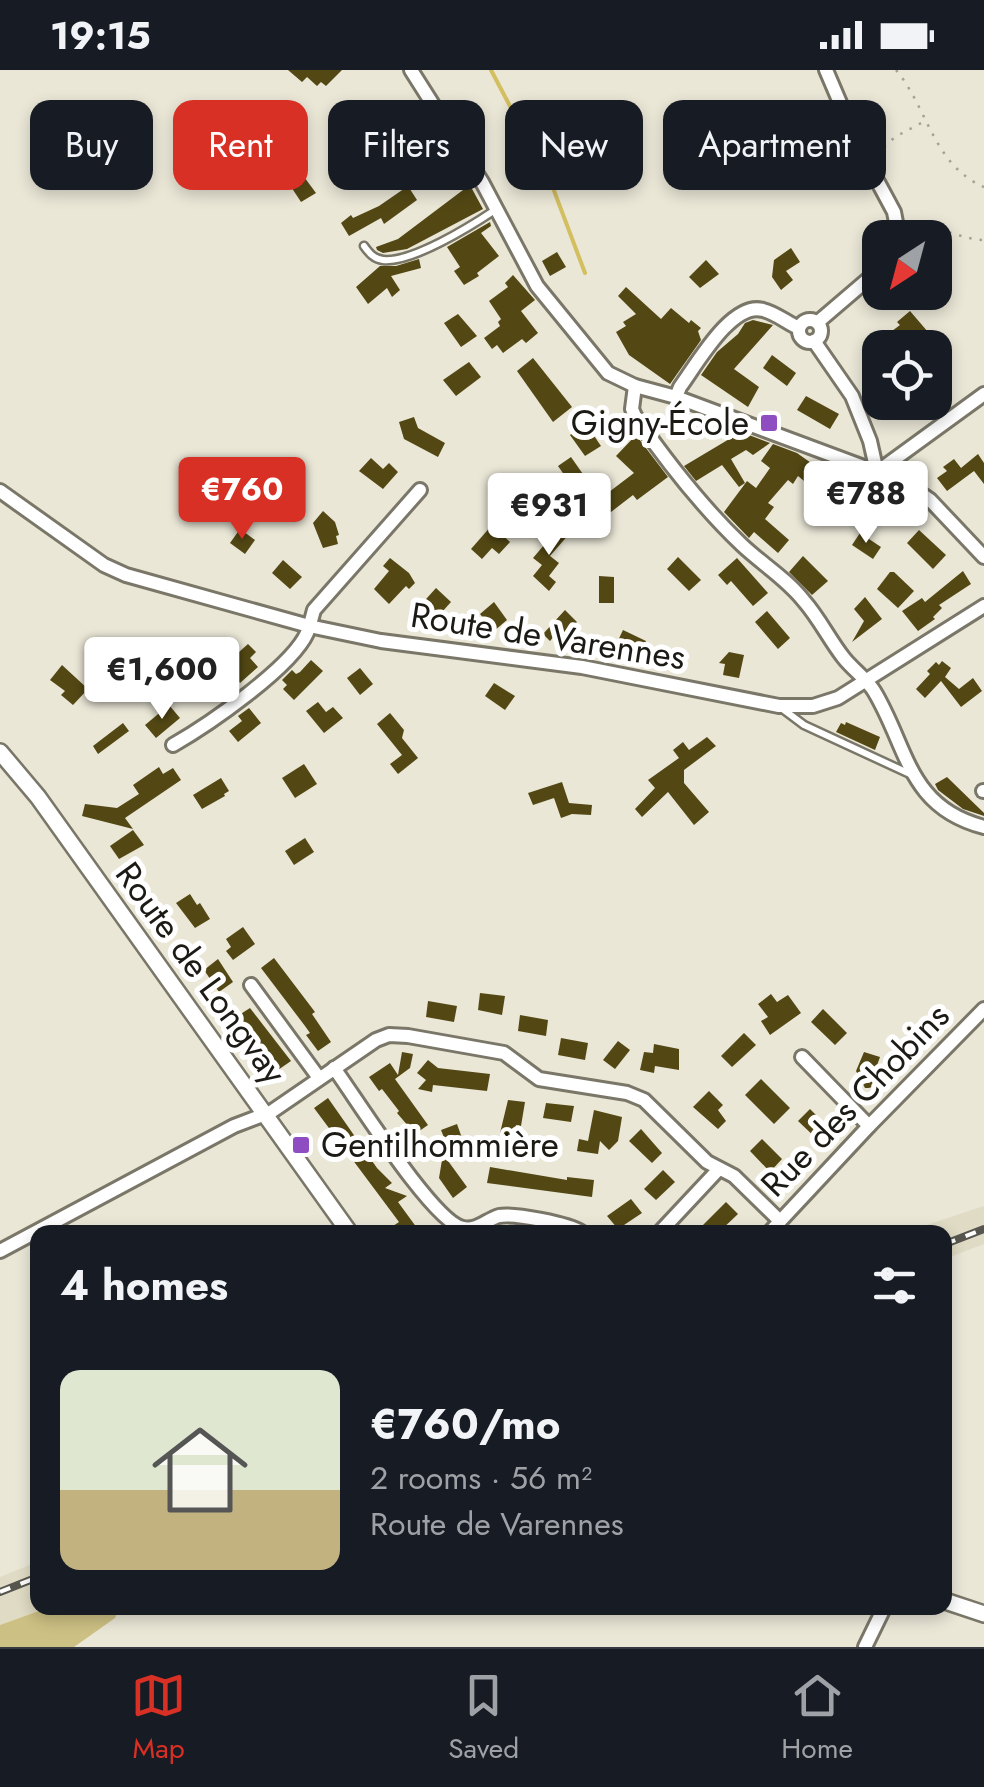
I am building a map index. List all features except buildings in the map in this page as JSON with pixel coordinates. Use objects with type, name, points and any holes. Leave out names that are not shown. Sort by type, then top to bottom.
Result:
[{"type":"street","points":[[411,70],[497,209],[547,301],[598,363],[620,380],[676,397],[918,491],[984,558]]},
{"type":"street","points":[[826,70],[840,100]]},
{"type":"street","points":[[880,190],[894,220]]},
{"type":"street","points":[[818,322],[862,284]]},
{"type":"street","points":[[676,397],[725,327],[743,310],[763,310],[799,328],[803,339],[814,341],[852,396],[877,472]]},
{"type":"street","points":[[799,328],[807,320],[818,322]]},
{"type":"street","points":[[814,341],[821,334],[818,322]]},
{"type":"street","points":[[635,386],[635,416],[716,520],[803,599],[845,660],[867,682],[912,774],[937,803],[984,827]]},
{"type":"street","points":[[877,472],[984,394]]},
{"type":"street","points":[[173,745],[260,684],[306,635],[314,610],[420,490]]},
{"type":"street","name":"Route de Varennes","points":[[0,491],[104,565],[126,575],[308,626],[381,641],[582,667],[779,706],[825,704],[867,682],[984,606]]},
{"type":"street","name":"Route de Longvay","points":[[0,752],[38,797],[344,1225]]},
{"type":"street","points":[[251,985],[319,1078]]},
{"type":"street","name":"Rue des Chobins","points":[[777,1225],[868,1126],[984,1010]]},
{"type":"street","points":[[47,1225],[234,1126],[266,1114],[376,1040],[390,1035],[504,1053],[516,1058],[539,1079],[627,1093],[644,1100],[706,1162],[734,1176],[773,1225]]},
{"type":"street","points":[[802,1058],[868,1126]]},
{"type":"street","points":[[334,1068],[425,1196],[452,1223],[460,1225]]},
{"type":"street","points":[[667,1225],[718,1170]]},
{"type":"street","points":[[480,1225],[506,1216],[564,1225]]},
{"type":"street","points":[[0,1251],[30,1234]]},
{"type":"street","points":[[952,1604],[984,1614]]},
{"type":"street","points":[[865,1647],[881,1615]]},
{"type":"lane","points":[[364,246],[370,255],[385,261],[447,240],[497,209]]},
{"type":"lane","points":[[779,706],[804,725],[912,774]]},
{"type":"path","points":[[896,70],[957,170],[984,187]]},
{"type":"path","points":[[886,145],[924,121]]},
{"type":"path","points":[[952,234],[984,240]]},
{"type":"shaded area","points":[[984,1206],[984,1244],[952,1256],[952,1225],[926,1225]]},
{"type":"shaded area","points":[[30,1565],[30,1614],[0,1625],[0,1577]]},
{"type":"shaded area","points":[[30,1614],[116,1615],[74,1647],[0,1647],[0,1625]]},
{"type":"waterway","points":[[491,70],[553,188],[585,273]]},
{"type":"railway","points":[[952,1241],[984,1229]]},
{"type":"railway","points":[[0,1592],[30,1580]]},
{"type":"place","name":"Gigny-École","points":[[769,423]]},
{"type":"place","name":"Gentilhommière","points":[[301,1145]]}]
